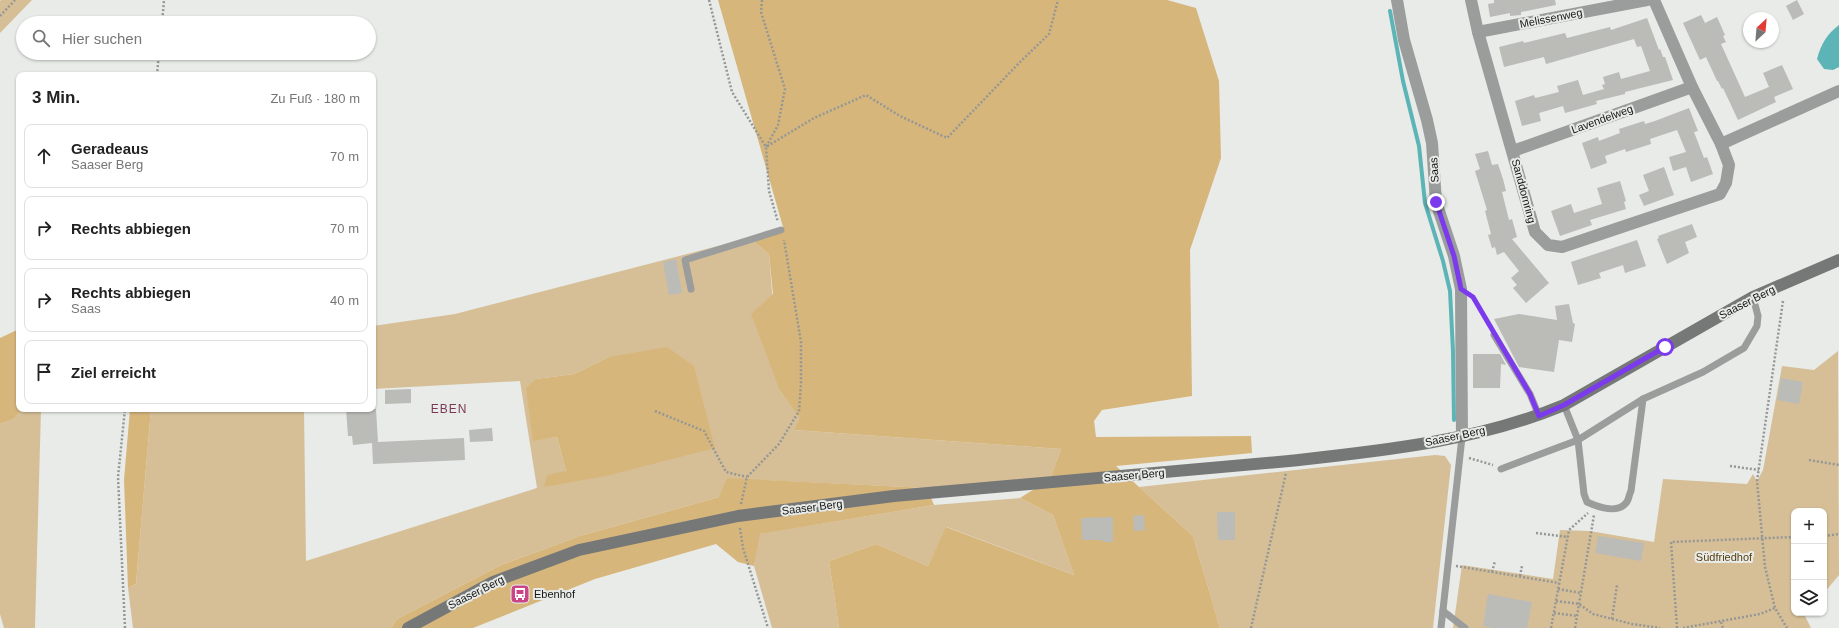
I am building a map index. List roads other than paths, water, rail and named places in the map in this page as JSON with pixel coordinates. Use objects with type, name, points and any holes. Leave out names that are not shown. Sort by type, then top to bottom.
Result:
[{"type":"street","name":"Saas","points":[[1397,0],[1404,40],[1427,120],[1432,143],[1436,202],[1454,256],[1461,289],[1462,437]]},
{"type":"street","name":"Sanddornring","points":[[1471,0],[1478,32],[1513,151],[1534,232],[1548,245],[1562,247],[1720,194],[1726,183],[1729,165],[1721,144],[1692,87],[1654,0]]},
{"type":"street","name":"Melissenweg","points":[[1478,32],[1647,0]]},
{"type":"street","name":"Lavendelweg","points":[[1513,151],[1692,87]]},
{"type":"street","points":[[1721,144],[1839,91]]},
{"type":"street","name":"Saaser Berg","points":[[408,628],[493,582],[579,550],[738,516],[894,496],[1289,461],[1352,454],[1462,437],[1539,416],[1564,405],[1752,297],[1839,260]]},
{"type":"lane","points":[[691,289],[686,260],[781,230]]},
{"type":"lane","points":[[1501,469],[1578,440],[1643,399],[1703,372],[1744,348],[1757,326],[1758,316],[1752,297]]},
{"type":"lane","points":[[1494,335],[1530,394],[1539,416]]},
{"type":"lane","points":[[1564,405],[1578,440],[1584,494],[1587,502],[1596,506],[1619,508],[1627,502],[1631,491],[1643,399]]},
{"type":"lane","points":[[1441,628],[1462,437]]},
{"type":"lane","points":[[1443,611],[1465,628]]},
{"type":"water","points":[[1839,25],[1839,67],[1833,70],[1824,69],[1817,59],[1828,36]]},
{"type":"waterway","points":[[1390,11],[1403,81],[1419,146],[1425,203],[1443,261],[1450,291],[1454,420]]},
{"type":"place","name":"Ebenhof","points":[[520,594]]},
{"type":"district","name":"EBEN","points":[[449,409]]},
{"type":"park label","name":"Südfriedhof","points":[[1724,557]]}]
